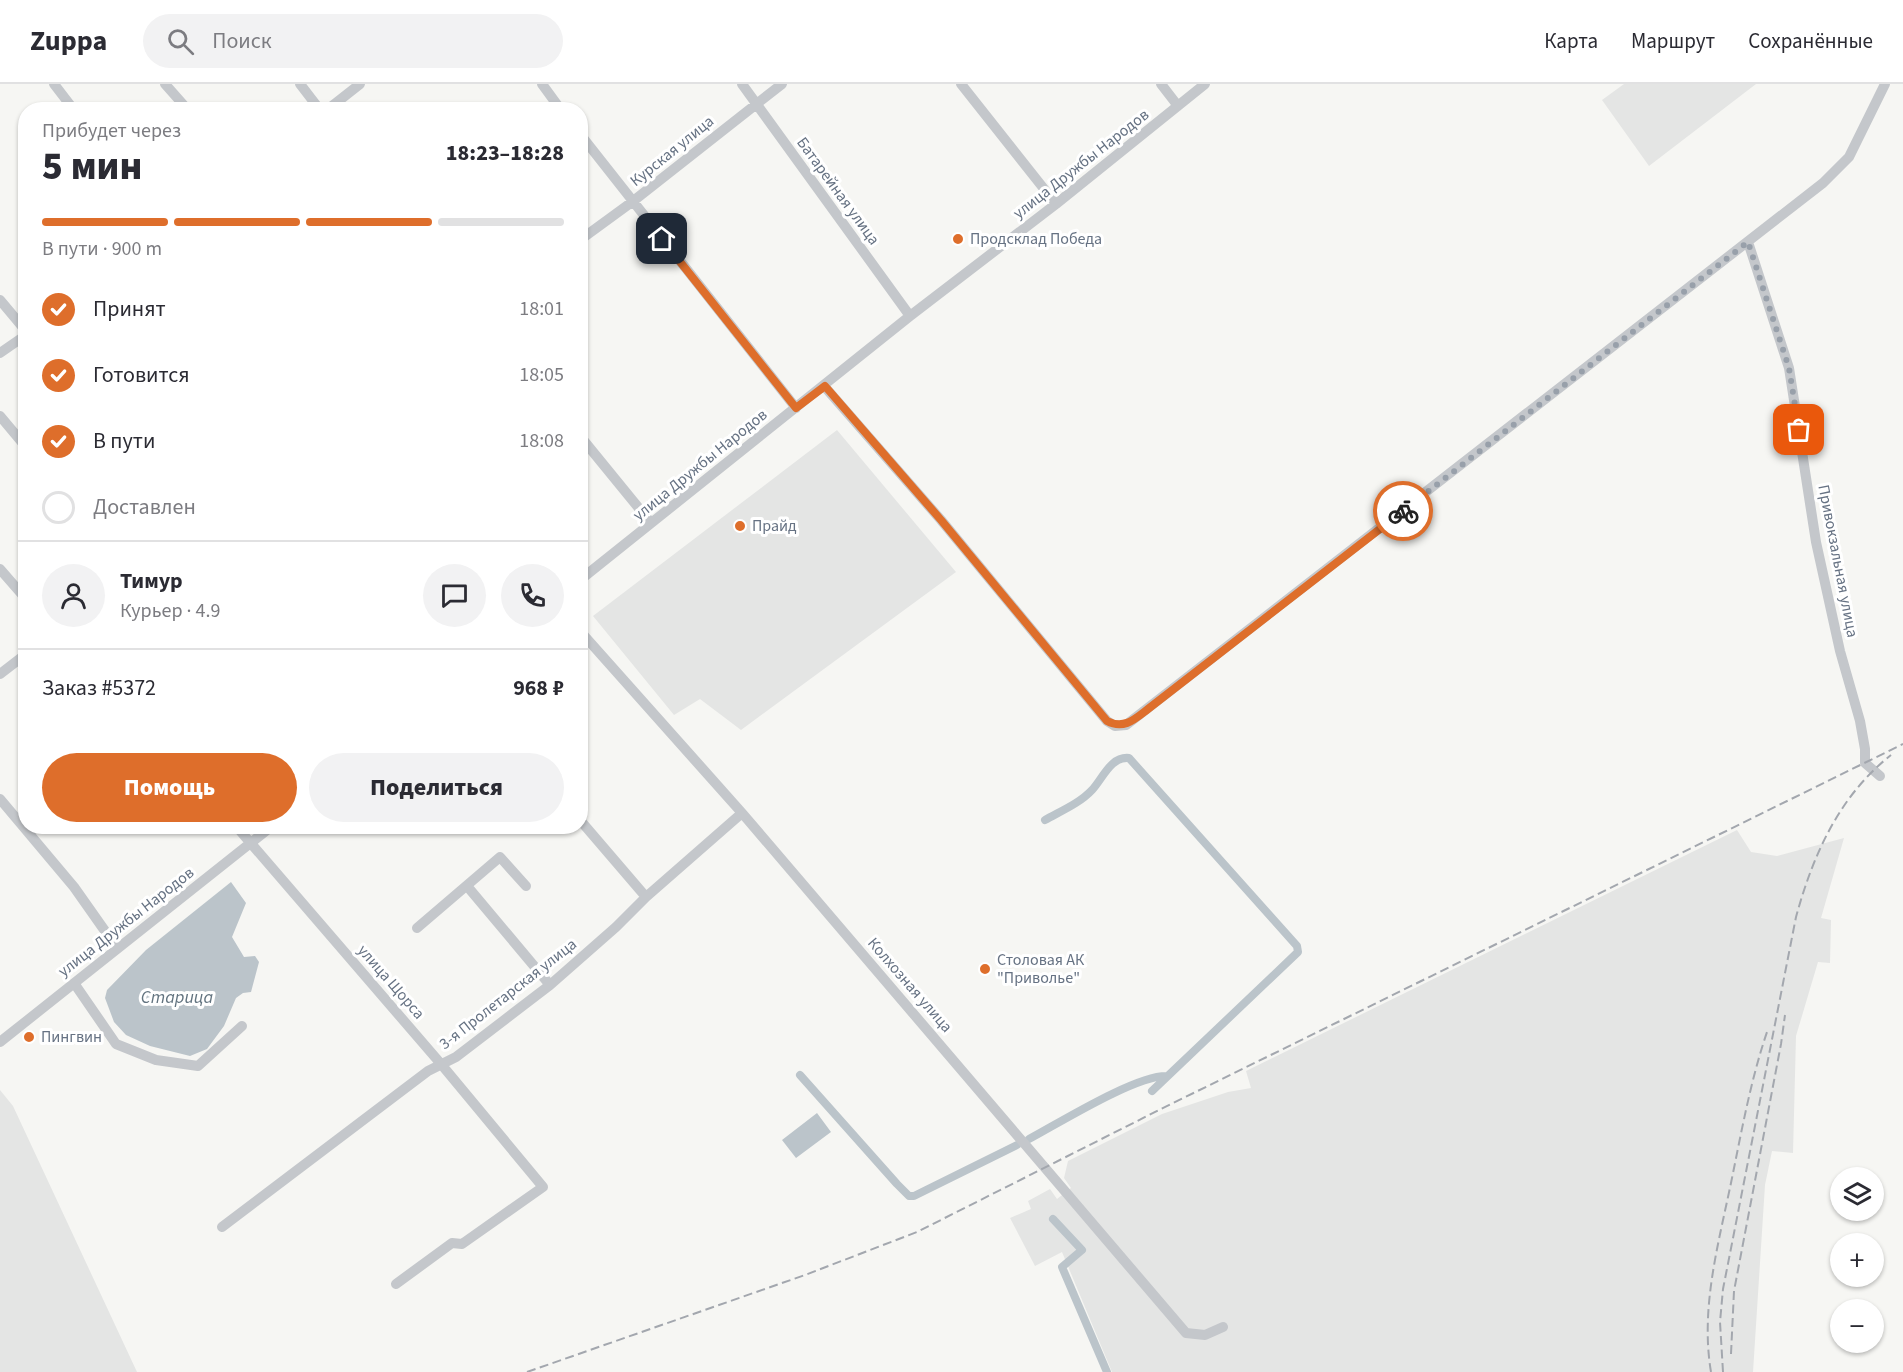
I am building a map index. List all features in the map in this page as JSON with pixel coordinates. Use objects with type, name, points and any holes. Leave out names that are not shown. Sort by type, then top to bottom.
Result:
[{"type":"street","points":[[54,84],[68,102]]},
{"type":"street","points":[[165,84],[181,102]]},
{"type":"street","points":[[300,84],[314,102]]},
{"type":"street","points":[[337,102],[360,84]]},
{"type":"street","points":[[542,84],[555,102]]},
{"type":"street","name":"Батарейная улица","points":[[742,84],[910,316]]},
{"type":"street","name":"Курская улица","points":[[588,234],[782,84]]},
{"type":"street","points":[[961,84],[1056,204]]},
{"type":"street","points":[[1161,84],[1178,106]]},
{"type":"street","name":"улица Дружбы Народов","points":[[588,574],[1205,84]]},
{"type":"street","points":[[825,386],[941,520],[1107,721],[1115,726],[1126,725],[1822,183],[1849,157],[1885,84]]},
{"type":"street","points":[[588,144],[796,408]]},
{"type":"street","name":"Привокзальная улица","points":[[1748,242],[1789,368],[1816,542],[1840,651],[1860,721],[1865,763],[1880,776]]},
{"type":"street","points":[[0,300],[18,323]]},
{"type":"street","points":[[0,353],[18,339]]},
{"type":"street","points":[[0,416],[18,437]]},
{"type":"street","points":[[588,446],[651,523]]},
{"type":"street","points":[[636,506],[653,512],[672,506]]},
{"type":"street","points":[[636,506],[641,522],[636,535]]},
{"type":"street","points":[[0,569],[18,590]]},
{"type":"street","name":"Колхозная улица","points":[[588,640],[742,813],[1186,1333],[1205,1335],[1223,1327]]},
{"type":"street","points":[[0,674],[18,660]]},
{"type":"street","points":[[0,799],[18,820]]},
{"type":"street","name":"3-я Пролетарская улица","points":[[222,1227],[428,1071],[456,1057],[550,986],[646,897],[742,813]]},
{"type":"street","points":[[588,829],[646,897]]},
{"type":"street","points":[[29,834],[74,887],[117,948]]},
{"type":"street","name":"улица Щорса","points":[[243,834],[441,1064],[543,1187],[462,1244],[452,1243],[396,1284]]},
{"type":"street","name":"улица Дружбы Народов","points":[[3,1035],[74,983],[262,834]]},
{"type":"street","points":[[417,928],[500,857],[526,886]]},
{"type":"street","points":[[466,886],[550,986]]},
{"type":"street","points":[[74,983],[116,1044],[156,1060],[198,1066],[242,1026]]},
{"type":"shaded area","points":[[1624,84],[1756,84],[1649,166],[1602,100]]},
{"type":"shaded area","points":[[837,430],[956,572],[741,730],[700,699],[674,715],[593,616]]},
{"type":"shaded area","points":[[1737,830],[1751,852],[1777,856],[1844,838],[1821,918],[1831,920],[1830,963],[1818,962],[1796,1036],[1793,1153],[1772,1151],[1765,1185],[1753,1372],[1112,1372],[1062,1252],[1035,1266],[1010,1218],[1031,1209],[1028,1201],[1050,1189],[1057,1199],[1071,1188],[1064,1178],[1068,1161],[1162,1114],[1228,1092],[1251,1088],[1246,1071]]},
{"type":"shaded area","points":[[0,1090],[13,1106],[137,1372],[0,1372]]},
{"type":"water","name":"Старица","points":[[231,882],[246,903],[232,937],[244,957],[255,956],[259,962],[251,992],[243,993],[236,998],[224,1026],[207,1049],[190,1056],[150,1046],[126,1035],[114,1022],[105,998],[107,990],[146,950]]},
{"type":"water","points":[[817,1113],[831,1132],[796,1158],[782,1140]]},
{"type":"waterway","points":[[1045,820],[1087,795],[1117,760],[1129,758],[1297,946],[1298,952],[1152,1091]]},
{"type":"waterway","points":[[800,1075],[909,1196],[914,1196],[1017,1145]]},
{"type":"waterway","points":[[1029,1139],[1118,1091],[1153,1078],[1167,1076]]},
{"type":"waterway","points":[[1053,1219],[1082,1250],[1062,1267],[1107,1372]]},
{"type":"railway","points":[[527,1372],[805,1275],[917,1232],[1161,1109],[1903,744]]},
{"type":"railway","points":[[1723,1372],[1720,1322],[1723,1289],[1796,917],[1811,871],[1830,828],[1857,789],[1891,755]]},
{"type":"railway","points":[[1731,1354],[1734,1291],[1785,1015]]},
{"type":"railway","points":[[1711,1372],[1708,1323],[1712,1275],[1747,1104],[1767,1032]]},
{"type":"way so far","points":[[1403,511],[1748,242],[1789,368],[1799,430]]},
{"type":"place","name":"Продсклад Победа","points":[[958,239]]},
{"type":"place","name":"Прайд","points":[[740,526]]},
{"type":"place","name":"Столовая АК \"Приволье\"","points":[[985,969]]},
{"type":"place","name":"Пингвин","points":[[29,1037]]},
{"type":"route","points":[[662,239],[796,408],[825,386],[941,520],[1107,721],[1115,726],[1126,725],[1148,709],[1403,511]]}]
